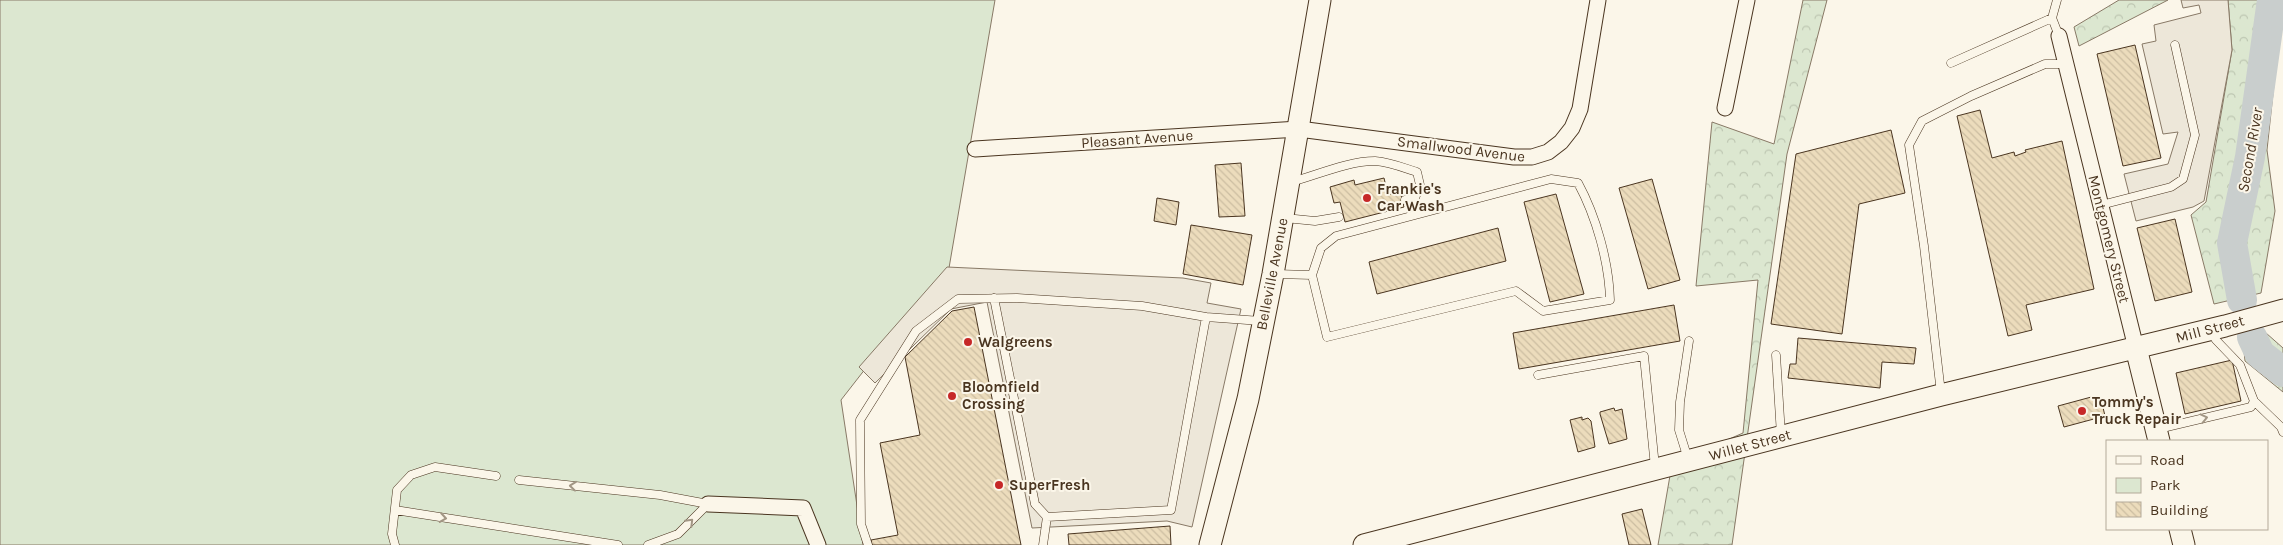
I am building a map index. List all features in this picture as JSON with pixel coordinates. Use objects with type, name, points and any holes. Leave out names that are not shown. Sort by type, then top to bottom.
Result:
[{"type":"street","name":"Belleville Avenue","points":[[1210,545],[1248,399],[1273,274],[1320,0]]},
{"type":"street","name":"Smallwood Avenue","points":[[1299,129],[1514,157],[1532,157],[1548,152],[1561,142],[1572,128],[1580,110],[1598,0]]},
{"type":"street","points":[[1725,108],[1748,0]]},
{"type":"street","name":"Montgomery Street","points":[[2059,36],[2158,435]]},
{"type":"street","name":"Pleasant Avenue","points":[[975,149],[1299,129]]},
{"type":"street","name":"Mill Street","points":[[2136,348],[2274,312]]},
{"type":"street","name":"Willet Street","points":[[1364,545],[1941,395],[2136,348]]},
{"type":"street","points":[[708,504],[803,508],[818,545]]},
{"type":"street","points":[[2180,530],[2184,545]]},
{"type":"lane","points":[[2057,0],[2052,18],[2059,36]]},
{"type":"lane","points":[[1951,63],[2052,18]]},
{"type":"lane","points":[[2101,205],[2171,187],[2183,179],[2195,135],[2175,44]]},
{"type":"lane","points":[[1941,395],[1924,246],[1909,145],[1922,121],[1963,100],[2045,64],[2066,64]]},
{"type":"lane","points":[[1289,183],[1348,166],[1374,161],[1390,163],[1417,172],[1420,185],[1415,198],[1405,200]]},
{"type":"lane","points":[[1551,179],[1578,183],[1591,208],[1610,284],[1610,300],[1543,310],[1516,291],[1327,338],[1312,275],[1321,248],[1336,236],[1551,179]]},
{"type":"lane","points":[[1283,218],[1315,221],[1339,217]]},
{"type":"lane","points":[[1273,274],[1312,275]]},
{"type":"lane","points":[[868,545],[862,524],[860,420],[916,331],[958,299],[994,298],[1142,306],[1206,317],[1263,321]]},
{"type":"lane","points":[[994,298],[1031,475],[1035,504],[1047,517]]},
{"type":"lane","points":[[1047,517],[1171,510],[1206,317]]},
{"type":"lane","points":[[2218,328],[2216,340],[2240,365],[2254,401],[2281,427],[2283,432]]},
{"type":"lane","points":[[1689,341],[1680,402],[1679,430],[1689,461]]},
{"type":"lane","points":[[1776,355],[1781,437]]},
{"type":"lane","points":[[1538,375],[1644,356],[1656,469]]},
{"type":"lane","points":[[2158,435],[2251,407],[2254,401]]},
{"type":"lane","points":[[395,545],[392,534],[397,490],[411,475],[424,470],[444,468],[496,476]]},
{"type":"lane","points":[[519,480],[660,495],[708,504]]},
{"type":"lane","points":[[648,545],[678,534],[708,504]]},
{"type":"lane","points":[[395,510],[618,545]]},
{"type":"lane","points":[[1043,545],[1047,517]]},
{"type":"green space","points":[[0,0],[995,0],[949,268],[894,332],[841,400],[863,545],[0,545]]},
{"type":"green space","points":[[1803,0],[1827,0],[1787,154],[1732,545],[1658,545],[1672,464],[1743,433],[1758,280],[1696,286],[1712,122],[1774,144]]},
{"type":"green space","points":[[2119,0],[2168,0],[2079,46],[2074,27]]},
{"type":"green space","points":[[2228,0],[2283,0],[2267,150],[2275,211],[2261,293],[2214,304],[2191,215],[2206,202],[2232,50]]},
{"type":"green space","points":[[2266,333],[2283,348],[2283,392],[2245,361],[2243,341]]},
{"type":"shaded area","points":[[2181,0],[2228,0],[2232,50],[2204,201],[2193,207],[2136,221],[2124,174],[2168,164],[2178,132],[2163,134],[2142,44],[2156,41],[2154,25],[2201,13],[2199,5],[2183,8]]},
{"type":"shaded area","points":[[947,267],[1183,278],[1211,283],[1207,303],[1241,309],[1192,527],[1167,521],[1032,528],[987,302],[951,309],[875,383],[859,367]]},
{"type":"building","points":[[2135,45],[2161,158],[2123,166],[2097,54]]},
{"type":"building","points":[[1980,110],[1992,158],[2014,152],[2015,156],[2026,152],[2025,150],[2062,141],[2094,289],[2026,305],[2032,330],[2008,336],[1957,116]]},
{"type":"building","points":[[1891,130],[1905,193],[1859,204],[1842,334],[1771,324],[1796,154]]},
{"type":"building","points":[[1241,163],[1245,216],[1219,217],[1215,165]]},
{"type":"building","name":"Frankie's Car Wash","points":[[1384,178],[1388,195],[1400,191],[1404,207],[1345,222],[1340,202],[1334,203],[1330,187],[1354,180],[1355,185]]},
{"type":"building","points":[[1652,179],[1680,280],[1648,289],[1619,188]]},
{"type":"building","points":[[1556,194],[1584,294],[1550,302],[1524,202]]},
{"type":"building","points":[[1157,198],[1179,202],[1176,225],[1154,221]]},
{"type":"building","points":[[2175,219],[2192,292],[2155,301],[2137,228]]},
{"type":"building","points":[[1191,225],[1252,235],[1243,285],[1183,274]]},
{"type":"building","points":[[1498,228],[1506,261],[1377,294],[1369,262]]},
{"type":"building","points":[[1674,305],[1680,341],[1519,369],[1513,333]]},
{"type":"building","name":"Bloomfield Crossing","points":[[974,307],[1021,545],[872,545],[871,540],[898,535],[880,443],[920,435],[905,357],[952,311]]},
{"type":"building","points":[[1798,338],[1916,348],[1914,364],[1882,362],[1880,388],[1788,378],[1790,364],[1796,364]]},
{"type":"building","points":[[2232,360],[2241,401],[2185,414],[2176,373]]},
{"type":"building","name":"Tommy's Truck Repair","points":[[2095,396],[2101,399],[2105,416],[2064,427],[2058,406]]},
{"type":"building","points":[[1614,408],[1615,411],[1622,409],[1627,439],[1609,444],[1600,412]]},
{"type":"building","points":[[1582,417],[1582,420],[1588,418],[1591,421],[1595,447],[1578,452],[1570,420]]},
{"type":"building","points":[[1642,509],[1651,545],[1629,545],[1622,514]]},
{"type":"building","points":[[1170,526],[1171,545],[1069,545],[1068,534]]},
{"type":"waterway","name":"Second River","points":[[2242,300],[2232,243],[2250,157],[2272,0]]},
{"type":"waterway","name":"Second River","points":[[2252,337],[2260,354],[2283,372]]},
{"type":"place","name":"Frankie's Car Wash","points":[[1367,198]]},
{"type":"place","name":"Walgreens","points":[[968,342]]},
{"type":"place","name":"Bloomfield Crossing","points":[[952,396]]},
{"type":"place","name":"Tommy's Truck Repair","points":[[2082,411]]},
{"type":"place","name":"SuperFresh","points":[[999,485]]}]
